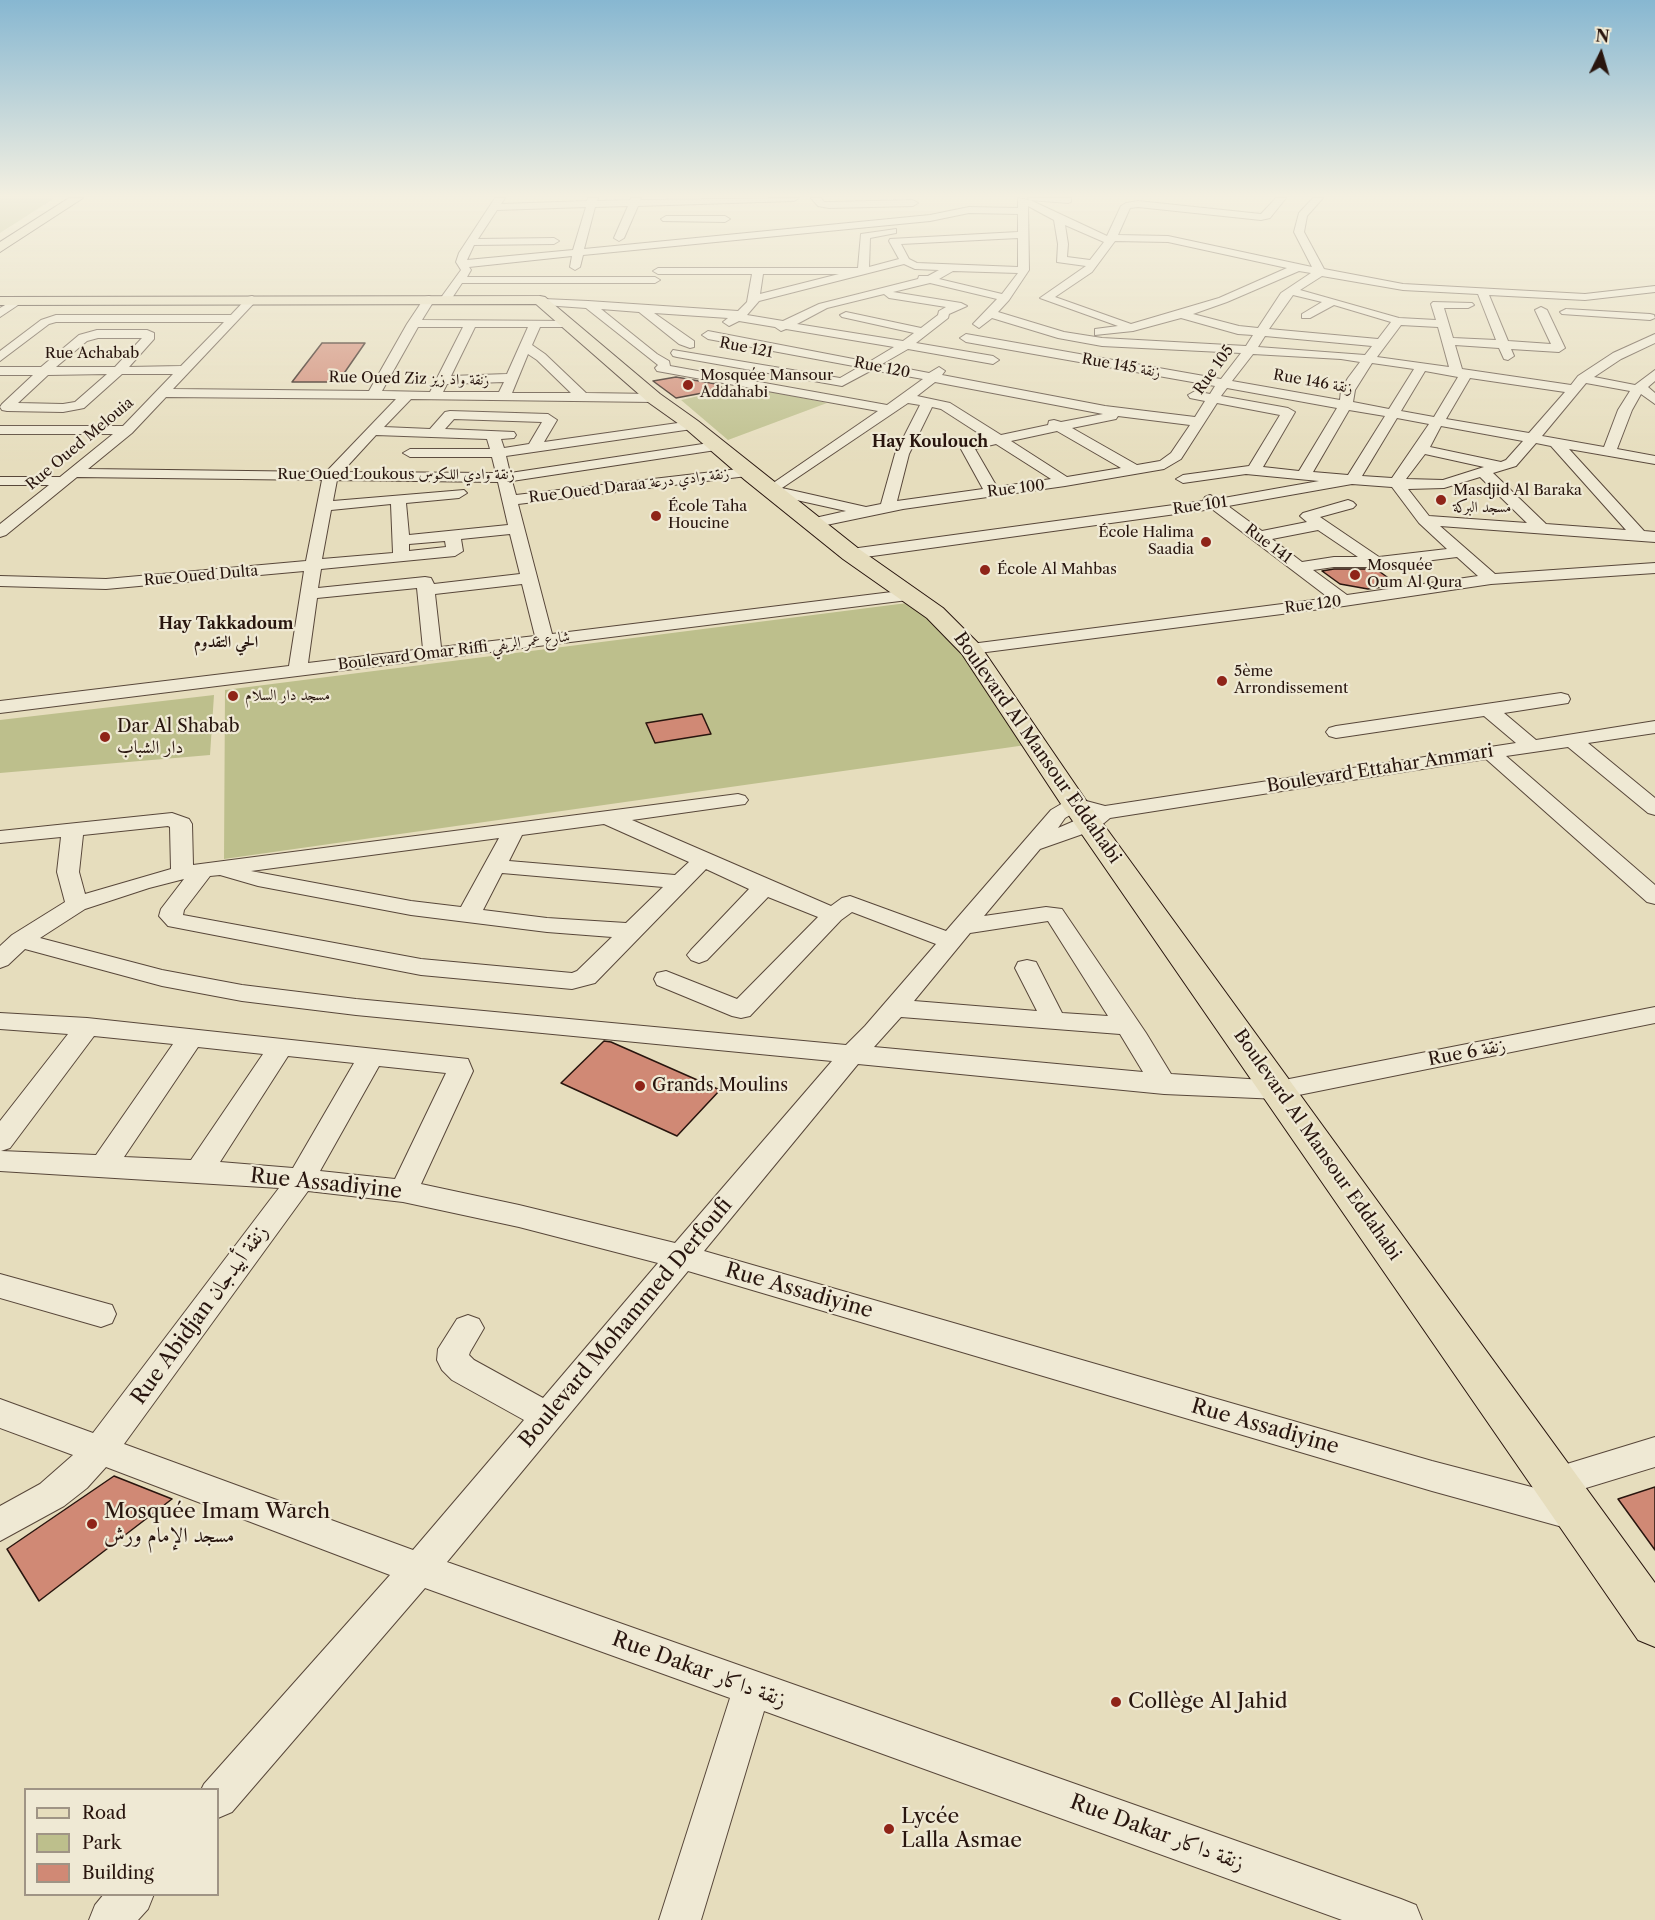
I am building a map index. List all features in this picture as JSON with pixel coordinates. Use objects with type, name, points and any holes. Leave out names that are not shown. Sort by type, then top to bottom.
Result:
[{"type":"main road","points":[[0,301],[533,299],[550,302]]},
{"type":"main road","name":"Boulevard Al Mansour Eddahabi","points":[[550,302],[568,323],[654,398],[692,425],[851,554],[946,622],[971,649],[1655,1623]]},
{"type":"street","points":[[446,299],[454,288]]},
{"type":"street","points":[[550,302],[567,288]]},
{"type":"street","points":[[572,288],[589,298],[663,366],[889,409]]},
{"type":"street","points":[[613,288],[651,289],[739,316],[1006,362]]},
{"type":"street","points":[[550,302],[656,288]]},
{"type":"street","points":[[641,386],[677,353],[739,316],[754,300],[754,288]]},
{"type":"street","points":[[734,301],[754,300],[796,288]]},
{"type":"street","points":[[692,373],[823,306],[901,288]]},
{"type":"street","points":[[944,288],[984,307],[1062,335],[1102,342],[1341,355],[1573,389]]},
{"type":"street","points":[[860,298],[943,314],[984,307],[1023,288]]},
{"type":"street","points":[[1049,288],[1067,291]]},
{"type":"street","points":[[1070,288],[1045,299],[1166,337],[1186,347]]},
{"type":"street","points":[[999,344],[1133,327],[1163,320],[1223,300],[1252,288]]},
{"type":"street","name":"Rue 105","points":[[1164,465],[1176,456],[1259,333],[1290,291],[1296,288]]},
{"type":"street","points":[[1339,288],[1372,309],[1398,321],[1441,319]]},
{"type":"street","points":[[1360,288],[1390,297]]},
{"type":"street","points":[[1425,288],[1589,297],[1655,289]]},
{"type":"street","points":[[651,289],[683,341],[690,344]]},
{"type":"street","points":[[1290,291],[1372,309],[1441,319]]},
{"type":"street","points":[[1482,291],[1495,307],[1503,345],[1517,381]]},
{"type":"street","points":[[881,293],[1033,313]]},
{"type":"street","points":[[770,294],[823,306]]},
{"type":"street","name":"Rue Oued Melouia","points":[[0,532],[127,430],[252,299]]},
{"type":"street","points":[[373,395],[429,299]]},
{"type":"street","points":[[0,314],[17,301]]},
{"type":"street","points":[[86,319],[102,301]]},
{"type":"street","points":[[1306,316],[1333,301]]},
{"type":"street","points":[[1491,579],[1424,520],[1396,483],[1421,449],[1461,373],[1448,341],[1438,304],[1495,307]]},
{"type":"street","points":[[756,479],[805,466],[933,379],[966,338],[984,307]]},
{"type":"street","points":[[1353,324],[1372,309]]},
{"type":"street","points":[[1448,341],[1559,348],[1536,310],[1653,316]]},
{"type":"street","points":[[1140,313],[1163,320]]},
{"type":"street","points":[[867,366],[905,346],[944,316],[943,314]]},
{"type":"street","points":[[1181,314],[1228,328],[1259,333],[1378,343]]},
{"type":"street","points":[[846,315],[924,332]]},
{"type":"street","points":[[1653,316],[1643,323],[1643,328],[1655,335]]},
{"type":"street","points":[[126,333],[142,318]]},
{"type":"street","points":[[0,357],[48,321],[234,318]]},
{"type":"street","points":[[1304,474],[1346,404],[1350,383],[1378,343],[1398,321]]},
{"type":"street","points":[[413,324],[468,330],[568,323]]},
{"type":"street","points":[[504,397],[523,340],[536,324]]},
{"type":"street","points":[[1077,325],[1100,332]]},
{"type":"street","points":[[468,330],[486,336]]},
{"type":"street","points":[[435,396],[468,330]]},
{"type":"street","points":[[126,333],[150,336],[118,371],[79,405],[72,407],[7,406],[44,371],[87,336],[126,333]]},
{"type":"street","name":"Rue 120","points":[[708,335],[1015,396],[1198,422]]},
{"type":"street","name":"Rue 101","points":[[851,554],[1216,504],[1352,480],[1438,485],[1484,473],[1505,466],[1534,437],[1582,379],[1655,335]]},
{"type":"street","name":"Rue 146 زنقة","points":[[966,338],[1655,460]]},
{"type":"street","points":[[523,340],[583,398]]},
{"type":"street","name":"Rue 121","points":[[677,353],[833,382],[843,381],[867,366]]},
{"type":"street","points":[[1183,478],[1254,470],[1352,480],[1421,368]]},
{"type":"street","name":"Rue Achabab","points":[[0,371],[185,370]]},
{"type":"street","points":[[1609,451],[1625,410],[1638,389],[1655,374]]},
{"type":"street","points":[[443,380],[511,378]]},
{"type":"street","points":[[1582,379],[1638,389],[1648,392],[1655,400]]},
{"type":"street","name":"Rue 145 زنقة","points":[[1178,392],[1284,411],[1288,414],[1254,470]]},
{"type":"street","name":"Rue Oued Ziz زنقة واد زيز","points":[[163,393],[654,398]]},
{"type":"street","points":[[298,670],[325,493],[332,474],[408,395]]},
{"type":"street","points":[[949,409],[1015,396],[1038,415],[1137,471]]},
{"type":"street","points":[[905,398],[942,404],[1065,483]]},
{"type":"street","points":[[888,507],[902,454],[928,402]]},
{"type":"street","points":[[7,443],[44,407]]},
{"type":"street","points":[[992,492],[968,448],[970,445],[1060,428],[1122,413]]},
{"type":"street","points":[[395,475],[410,453],[446,416],[451,414],[548,418],[550,420],[533,449]]},
{"type":"street","points":[[614,424],[626,435]]},
{"type":"street","points":[[410,453],[496,453],[692,425]]},
{"type":"street","points":[[0,430],[127,430]]},
{"type":"street","points":[[373,431],[541,435]]},
{"type":"street","points":[[493,434],[544,640]]},
{"type":"street","points":[[1554,441],[1647,536]]},
{"type":"street","name":"Rue Oued Loukous زنقة وادي اللكوس","points":[[0,481],[68,477],[332,474],[504,478],[716,446]]},
{"type":"street","points":[[1421,449],[1505,466]]},
{"type":"street","name":"Rue 100","points":[[812,523],[888,507],[1065,483],[1164,465]]},
{"type":"street","name":"Rue 141","points":[[1164,465],[1344,601]]},
{"type":"street","name":"Rue Oued Daraa زنقة وادي درعة","points":[[511,500],[756,479],[805,466]]},
{"type":"street","points":[[1484,473],[1540,528]]},
{"type":"street","points":[[323,506],[436,495],[438,506],[460,505],[458,476]]},
{"type":"street","name":"Rue 100","points":[[756,479],[868,512]]},
{"type":"street","points":[[1320,486],[1349,506],[1308,515],[1318,525],[1377,562]]},
{"type":"street","points":[[398,499],[401,548]]},
{"type":"street","points":[[1424,520],[1647,536]]},
{"type":"street","points":[[1258,537],[1318,525]]},
{"type":"street","name":"Rue Oued Dulta","points":[[0,581],[105,584],[313,565],[401,548],[454,543],[516,529]]},
{"type":"street","points":[[1596,532],[1634,570]]},
{"type":"street","points":[[454,543],[460,554],[465,582]]},
{"type":"street","points":[[1298,567],[1334,562],[1377,562],[1460,552]]},
{"type":"street","name":"Rue 120","points":[[971,649],[1344,601],[1491,579],[1655,568]]},
{"type":"street","points":[[309,594],[528,578]]},
{"type":"street","points":[[426,586],[434,654]]},
{"type":"street","name":"Boulevard Omar Riffi شارع عمر الريفي","points":[[0,707],[908,595]]},
{"type":"street","points":[[1336,732],[1561,699]]},
{"type":"street","points":[[1488,710],[1531,745]]},
{"type":"street","name":"Boulevard Ettahar Ammari","points":[[1089,814],[1655,727]]},
{"type":"street","points":[[1571,739],[1655,809]]},
{"type":"street","points":[[1489,752],[1655,897]]},
{"type":"street","points":[[0,960],[20,940],[77,904],[141,883],[202,870],[611,819],[738,800]]},
{"type":"street","name":"Boulevard Mohammed Derfoufi","points":[[219,1797],[419,1569],[852,1054],[874,1032],[1032,845],[1089,814]]},
{"type":"street","points":[[0,837],[163,819],[178,821],[181,824],[183,841],[202,870],[468,916],[631,931]]},
{"type":"street","points":[[611,819],[833,915]]},
{"type":"street","points":[[73,828],[68,872],[77,904]]},
{"type":"street","points":[[468,916],[514,830]]},
{"type":"street","points":[[202,870],[173,909],[171,916],[176,921],[421,968],[580,981],[703,860]]},
{"type":"street","points":[[495,866],[679,882]]},
{"type":"street","points":[[699,955],[764,887]]},
{"type":"street","points":[[666,979],[741,1010],[845,904],[852,903],[957,934],[1054,914],[1060,920],[1164,1085]]},
{"type":"street","name":"Rue 6 زنقة","points":[[20,940],[162,978],[242,993],[367,1008],[1164,1085],[1279,1090],[1655,1015]]},
{"type":"street","points":[[1027,968],[1046,1002],[1053,1021]]},
{"type":"street","points":[[892,1008],[1128,1026]]},
{"type":"street","points":[[0,1021],[87,1027],[459,1065],[460,1071],[403,1191]]},
{"type":"street","points":[[1,1158],[87,1027]]},
{"type":"street","points":[[104,1165],[191,1038]]},
{"type":"street","points":[[200,1171],[281,1047]]},
{"type":"street","name":"Rue Abidjan زنقة أبيدجان","points":[[0,1525],[52,1495],[75,1477],[100,1450],[301,1179],[371,1057]]},
{"type":"street","name":"Rue Assadiyine","points":[[1,1158],[301,1179],[403,1191],[519,1216],[682,1257],[1409,1469],[1580,1516]]},
{"type":"street","points":[[0,1286],[101,1314]]},
{"type":"street","points":[[468,1328],[454,1349],[453,1360],[463,1370],[548,1417]]},
{"type":"street","name":"Rue Dakar زنقة داكار","points":[[0,1413],[419,1569],[1401,1920]]},
{"type":"street","points":[[1556,1482],[1655,1452]]},
{"type":"street","points":[[680,1920],[752,1688]]},
{"type":"street","points":[[110,1920],[131,1896]]},
{"type":"green space","points":[[743,386],[827,403],[728,440],[681,400]]},
{"type":"green space","points":[[907,603],[942,624],[1026,745],[224,859],[225,690]]},
{"type":"green space","name":"Dar Al Shabab دار الشباب","points":[[214,695],[210,755],[0,773],[0,720]]},
{"type":"building","points":[[322,343],[365,343],[338,382],[292,382]]},
{"type":"building","name":"Mosquée Mansour Addahabi","points":[[676,377],[716,384],[724,389],[676,398],[653,381]]},
{"type":"building","name":"Mosquée Oum Al Qura","points":[[1376,569],[1398,585],[1368,589],[1340,584],[1322,571]]},
{"type":"building","points":[[702,714],[711,734],[655,743],[646,723]]},
{"type":"building","name":"Grands Moulins","points":[[604,1041],[611,1042],[720,1090],[677,1136],[561,1083]]},
{"type":"building","name":"Mosquée Imam Warch مسجد الإمام ورش","points":[[114,1476],[172,1499],[39,1601],[7,1549]]},
{"type":"building","points":[[1655,1487],[1655,1550],[1618,1499]]},
{"type":"place","name":"Mosquée Mansour Addahabi","points":[[688,385]]},
{"type":"place","name":"Masdjid Al Baraka مسجد البركة","points":[[1441,500]]},
{"type":"place","name":"École Taha Houcine","points":[[656,516]]},
{"type":"place","name":"École Halima Saadia","points":[[1206,542]]},
{"type":"place","name":"École Al Mahbas","points":[[985,570]]},
{"type":"place","name":"Mosquée Oum Al Qura","points":[[1355,575]]},
{"type":"place","name":"5ème Arrondissement","points":[[1222,681]]},
{"type":"place","name":"مسجد دار السلام","points":[[233,696]]},
{"type":"place","name":"Dar Al Shabab دار الشباب","points":[[105,737]]},
{"type":"place","name":"Grands Moulins","points":[[640,1086]]},
{"type":"place","name":"Mosquée Imam Warch مسجد الإمام ورش","points":[[92,1524]]},
{"type":"place","name":"Collège Al Jahid","points":[[1116,1702]]},
{"type":"place","name":"Lycée Lalla Asmae","points":[[889,1829]]},
{"type":"district","name":"Hay Koulouch","points":[[930,442]]},
{"type":"district","name":"Hay Takkadoum الحي التقدوم","points":[[226,633]]}]
